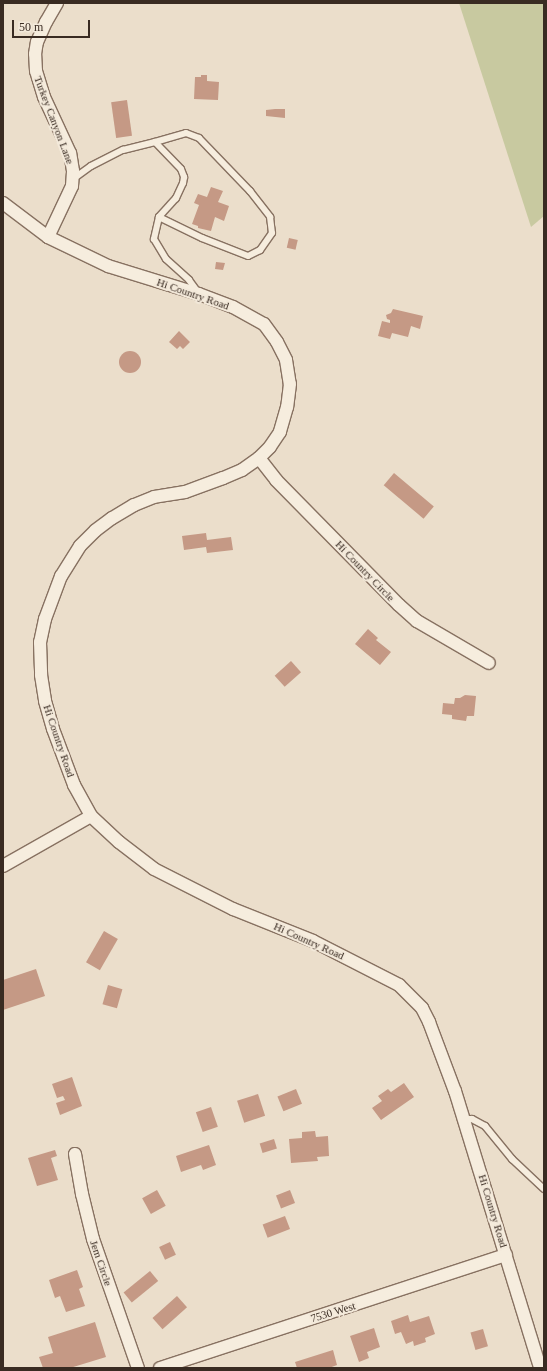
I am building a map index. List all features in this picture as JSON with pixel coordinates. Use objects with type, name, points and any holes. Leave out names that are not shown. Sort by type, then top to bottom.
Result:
[{"type":"street","name":"Turkey Canyon Lane","points":[[48,237],[72,186],[73,179],[70,153],[44,97],[36,71],[35,54],[41,32],[57,3]]},
{"type":"street","name":"Hi Country Road","points":[[3,203],[48,237],[108,266],[199,294],[233,307],[264,324],[277,342],[286,360],[290,384],[287,407],[280,432],[270,447],[259,458],[242,470],[223,478],[185,492],[154,498],[134,505],[112,518],[95,531],[80,546],[61,576],[45,618],[40,642],[41,675],[45,701],[53,729],[74,785],[91,816],[119,842],[154,870],[233,909],[313,941],[400,985],[422,1008],[429,1022],[464,1119],[540,1368]]},
{"type":"street","name":"Hi Country Circle","points":[[259,458],[276,480],[399,606],[417,620],[489,663]]},
{"type":"street","points":[[3,866],[91,816]]},
{"type":"street","name":"Jem Circle","points":[[75,1154],[82,1194],[93,1239],[138,1368]]},
{"type":"street","name":"7530 West","points":[[160,1368],[506,1255]]},
{"type":"lane","points":[[73,179],[91,166],[123,150],[186,132],[199,138],[250,191],[270,217],[272,233],[260,250],[248,256],[202,238],[159,217]]},
{"type":"lane","points":[[155,142],[181,169],[184,177],[176,198],[159,217],[154,239],[166,259],[189,280],[199,294]]},
{"type":"lane","points":[[464,1119],[472,1119],[485,1126],[492,1137],[512,1160],[544,1189]]},
{"type":"green space","points":[[459,3],[544,3],[544,216],[531,227]]},
{"type":"building","points":[[201,75],[207,75],[207,81],[219,82],[218,100],[194,99],[195,77],[201,77]]},
{"type":"building","points":[[127,100],[132,136],[116,138],[111,102]]},
{"type":"building","points":[[285,109],[285,118],[266,116],[266,110]]},
{"type":"building","points":[[211,187],[223,191],[218,202],[229,206],[224,221],[215,217],[211,231],[198,228],[198,226],[192,224],[199,205],[194,203],[198,194],[207,197]]},
{"type":"building","points":[[289,238],[298,240],[296,250],[287,248]]},
{"type":"building","points":[[216,262],[225,263],[223,270],[215,269]]},
{"type":"building","points":[[393,309],[423,316],[420,329],[411,326],[408,337],[392,333],[390,339],[378,336],[382,321],[390,323],[390,320],[387,319],[386,315],[391,313]]},
{"type":"building","points":[[179,331],[190,342],[183,349],[180,346],[177,349],[169,342]]},
{"type":"building","points":[[130,351],[138,354],[141,362],[138,370],[130,373],[122,370],[119,362],[122,354]]},
{"type":"building","points":[[394,473],[434,506],[424,519],[384,485]]},
{"type":"building","points":[[206,533],[207,540],[231,537],[233,550],[207,553],[206,547],[184,550],[182,536]]},
{"type":"building","points":[[368,629],[378,638],[376,640],[391,652],[380,665],[355,644]]},
{"type":"building","points":[[291,661],[301,672],[285,687],[275,676]]},
{"type":"building","points":[[465,695],[476,696],[474,716],[467,716],[466,721],[452,719],[452,715],[442,714],[443,703],[454,704],[455,698],[460,698]]},
{"type":"building","points":[[104,931],[118,939],[100,970],[86,962]]},
{"type":"building","points":[[36,969],[45,996],[3,1010],[3,980]]},
{"type":"building","points":[[108,985],[122,989],[117,1008],[102,1004]]},
{"type":"building","points":[[72,1077],[82,1106],[60,1115],[56,1103],[65,1100],[63,1096],[57,1098],[52,1084]]},
{"type":"building","points":[[404,1083],[414,1097],[381,1120],[372,1108],[382,1101],[378,1096],[388,1089],[391,1092]]},
{"type":"building","points":[[296,1089],[302,1104],[283,1111],[277,1096]]},
{"type":"building","points":[[258,1094],[265,1116],[244,1123],[237,1101]]},
{"type":"building","points":[[211,1107],[218,1127],[203,1132],[196,1112]]},
{"type":"building","points":[[315,1131],[316,1137],[328,1136],[329,1156],[317,1157],[318,1161],[291,1163],[289,1139],[302,1138],[302,1132]]},
{"type":"building","points":[[274,1139],[277,1149],[263,1153],[260,1143]]},
{"type":"building","points":[[209,1145],[216,1165],[203,1170],[201,1165],[181,1172],[176,1156]]},
{"type":"building","points":[[55,1150],[57,1156],[51,1158],[58,1180],[37,1186],[28,1158]]},
{"type":"building","points":[[157,1190],[166,1206],[151,1214],[142,1198]]},
{"type":"building","points":[[290,1190],[295,1203],[281,1208],[276,1195]]},
{"type":"building","points":[[285,1216],[290,1229],[268,1238],[263,1225]]},
{"type":"building","points":[[170,1242],[176,1255],[165,1260],[159,1247]]},
{"type":"building","points":[[77,1270],[83,1287],[79,1289],[85,1306],[66,1312],[60,1296],[55,1298],[49,1280]]},
{"type":"building","points":[[150,1271],[158,1281],[132,1302],[124,1292]]},
{"type":"building","points":[[177,1296],[187,1307],[163,1329],[152,1318]]},
{"type":"building","points":[[408,1315],[410,1322],[429,1316],[435,1334],[425,1338],[426,1342],[414,1346],[413,1341],[406,1344],[401,1332],[395,1334],[391,1321]]},
{"type":"building","points":[[95,1322],[106,1357],[70,1368],[43,1368],[39,1357],[53,1353],[48,1337]]},
{"type":"building","points":[[374,1328],[380,1347],[367,1352],[369,1358],[359,1362],[350,1336]]},
{"type":"building","points":[[483,1329],[488,1346],[475,1350],[471,1333]]},
{"type":"building","points":[[333,1350],[337,1365],[329,1368],[297,1368],[295,1362]]}]
